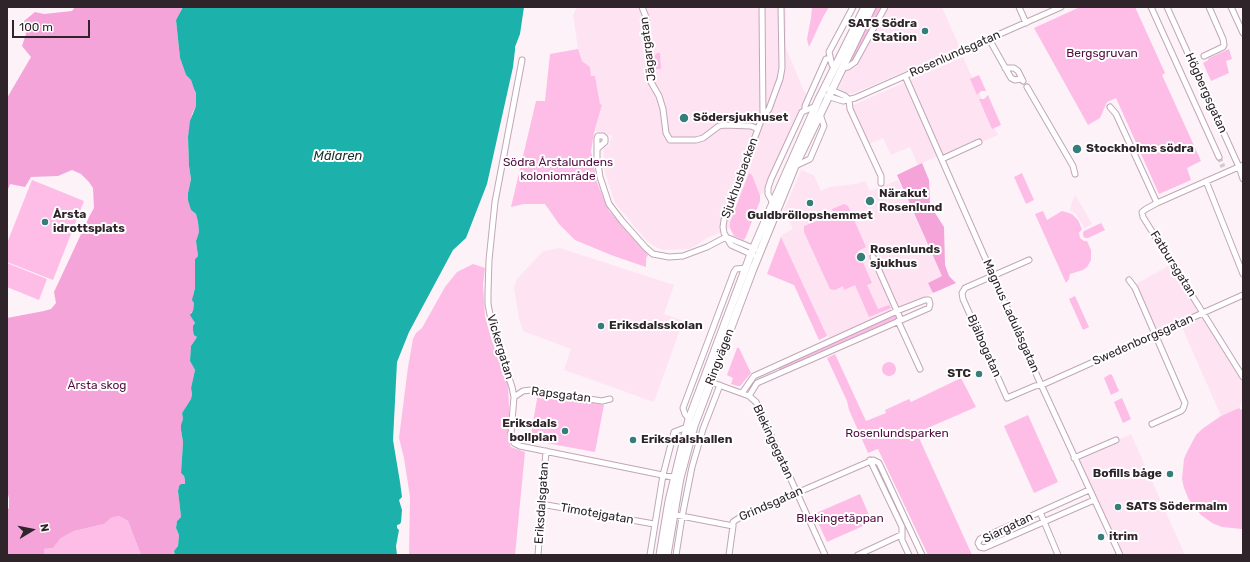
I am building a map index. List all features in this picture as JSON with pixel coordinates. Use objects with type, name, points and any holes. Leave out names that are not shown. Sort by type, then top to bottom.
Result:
[{"type":"main road","name":"Ringvägen","points":[[677,478],[707,380],[746,268],[756,253],[820,114],[827,92],[865,7]]},
{"type":"main road","name":"Ringvägen","points":[[838,68],[872,7]]},
{"type":"main road","name":"Ringvägen","points":[[660,555],[670,514],[686,427],[707,380],[756,253],[773,203],[816,106],[827,92]]},
{"type":"main road","name":"Ringvägen","points":[[667,555],[670,514]]},
{"type":"street","name":"Jägargatan","points":[[642,7],[646,17],[651,82],[659,96],[663,109],[667,136],[670,140],[696,140],[703,138],[719,126],[724,125],[751,126],[758,129]]},
{"type":"street","name":"Sjukhusbacken","points":[[762,7],[762,118]]},
{"type":"street","name":"Sjukhusbacken","points":[[726,237],[723,227],[724,220],[762,118],[769,109],[780,79],[782,68],[781,7]]},
{"type":"street","points":[[838,68],[832,65],[829,52],[853,7]]},
{"type":"street","name":"Ringvägen","points":[[838,68],[848,67],[855,62],[885,7]]},
{"type":"street","points":[[1018,7],[1026,23]]},
{"type":"street","name":"Rosenlundsgatan","points":[[849,100],[1061,7]]},
{"type":"street","points":[[1151,7],[1219,157]]},
{"type":"street","name":"Högbergsgatan","points":[[1167,7],[1241,166],[1243,179]]},
{"type":"street","points":[[1204,56],[1223,48],[1224,45],[1223,39],[1209,7]]},
{"type":"street","points":[[1231,7],[1243,34]]},
{"type":"street","points":[[988,39],[1011,78],[1024,83]]},
{"type":"street","points":[[805,110],[805,106],[826,60],[830,58]]},
{"type":"street","name":"Vickergatan","points":[[522,60],[495,202],[489,260],[488,293],[492,325],[511,383],[514,397],[512,433],[514,443],[520,446],[677,478]]},
{"type":"street","points":[[1005,68],[1014,68],[1018,71],[1073,166],[1075,174]]},
{"type":"street","name":"Magnus Ladulåsgatan","points":[[905,76],[1074,458],[1120,555]]},
{"type":"street","points":[[827,92],[849,100],[850,109],[881,176],[881,183]]},
{"type":"street","points":[[773,203],[768,194],[768,188],[802,112],[816,106]]},
{"type":"street","points":[[1110,107],[1116,114],[1157,203],[1241,166]]},
{"type":"street","points":[[795,166],[810,159],[824,126],[820,114]]},
{"type":"street","points":[[942,159],[979,142]]},
{"type":"street","points":[[598,148],[597,158],[599,172],[609,204],[622,221],[653,254],[669,257],[683,256],[707,247],[726,237],[734,247],[756,253]]},
{"type":"street","points":[[1223,167],[1226,173]]},
{"type":"street","points":[[1206,181],[1243,274]]},
{"type":"street","name":"Fatbursgatan","points":[[1157,203],[1146,208],[1142,212],[1143,217],[1243,377]]},
{"type":"street","points":[[873,257],[897,311],[920,369]]},
{"type":"street","points":[[994,276],[1029,260]]},
{"type":"street","name":"Ringvägen","points":[[689,419],[683,408],[734,272],[736,270],[746,268]]},
{"type":"street","name":"Bjälbogatan","points":[[994,276],[965,288],[962,293],[963,299],[1007,398],[1035,386],[1042,385]]},
{"type":"street","points":[[1129,280],[1135,288],[1154,335],[1185,403],[1181,412],[1152,424]]},
{"type":"street","name":"Swedenborgsgatan","points":[[1042,385],[1243,295]]},
{"type":"street","points":[[742,393],[754,376],[774,366],[897,311],[925,300],[929,300],[929,308],[757,383],[750,396]]},
{"type":"street","points":[[826,343],[830,352]]},
{"type":"street","points":[[774,366],[778,374]]},
{"type":"street","name":"Blekingegatan","points":[[707,380],[750,396],[756,402],[825,555]]},
{"type":"street","name":"Ringvägen","points":[[676,555],[692,467],[699,441],[720,385]]},
{"type":"street","name":"Rapsgatan","points":[[514,397],[523,391],[531,390],[602,401],[610,399]]},
{"type":"street","name":"Ringvägen","points":[[650,555],[663,475],[674,432],[686,427]]},
{"type":"street","points":[[1074,458],[1116,440]]},
{"type":"street","name":"Eriksdalsgatan","points":[[538,555],[546,451]]},
{"type":"street","points":[[873,460],[902,527],[901,535],[909,555]]},
{"type":"street","points":[[873,460],[879,464],[922,555]]},
{"type":"street","name":"Grindsgatan","points":[[670,514],[733,526],[733,522],[739,518],[873,460]]},
{"type":"street","name":"Siargatan","points":[[1089,490],[980,539],[978,543],[980,547],[984,548],[1094,500]]},
{"type":"street","name":"Timotejgatan","points":[[541,504],[654,524]]},
{"type":"street","points":[[1040,512],[1058,555]]},
{"type":"street","points":[[729,555],[733,526]]},
{"type":"street","points":[[858,555],[901,535]]},
{"type":"shaded area","name":"Södersjukhuset","points":[[577,7],[786,7],[786,48],[804,91],[810,100],[770,188],[760,195],[752,175],[749,174],[730,222],[730,228],[707,238],[689,249],[663,250],[646,240],[615,203],[603,166],[604,148],[609,145],[612,136],[595,131],[602,105],[600,104],[595,76],[591,76],[590,67],[582,61],[578,49],[573,15]]},
{"type":"shaded area","points":[[882,7],[942,7],[960,48],[852,94],[844,93],[840,91],[839,88],[849,64],[852,62]]},
{"type":"shaded area","points":[[963,57],[998,135],[941,160],[939,155],[918,165],[910,147],[891,155],[883,138],[867,145],[851,106]]},
{"type":"shaded area","name":"Rosenlunds sjukhus","points":[[801,170],[814,175],[821,191],[829,187],[855,184],[865,181],[870,191],[898,180],[942,276],[928,283],[933,293],[831,338],[827,336],[781,237],[783,234],[793,229],[784,210]]},
{"type":"shaded area","points":[[1076,196],[1092,224],[1084,228],[1077,215],[1070,210],[1073,198]]},
{"type":"shaded area","name":"Eriksdalsskolan","points":[[560,248],[674,285],[664,314],[683,321],[654,402],[564,370],[571,349],[523,331],[519,319],[514,288],[517,279],[543,251]]},
{"type":"shaded area","points":[[1172,264],[1243,378],[1243,399],[1239,408],[1221,416],[1181,325],[1156,336],[1134,285]]},
{"type":"shaded area","points":[[1131,434],[1185,555],[1119,555],[1074,458]]},
{"type":"green space","name":"Årsta skog","points":[[75,7],[183,7],[176,20],[180,58],[186,75],[191,80],[196,93],[196,106],[192,114],[188,137],[191,179],[188,193],[191,210],[196,214],[199,232],[196,241],[198,256],[195,259],[194,303],[193,312],[191,312],[197,337],[191,346],[190,361],[195,370],[191,388],[191,399],[182,413],[183,419],[181,430],[183,442],[181,473],[184,476],[185,484],[179,486],[178,491],[181,517],[177,521],[176,528],[179,535],[178,546],[174,551],[175,555],[141,555],[128,521],[119,516],[111,518],[104,524],[74,531],[61,538],[53,548],[44,549],[44,555],[7,555],[7,510],[9,508],[9,498],[7,491],[7,318],[51,309],[56,303],[54,292],[94,208],[93,188],[81,174],[72,170],[58,176],[31,177],[25,187],[10,184],[7,192],[7,98],[31,57],[22,46],[26,34],[24,21],[35,12],[44,14],[72,11]]},
{"type":"green space","points":[[812,7],[829,7],[809,47],[807,39]]},
{"type":"green space","points":[[875,7],[882,7],[852,62],[849,64],[848,63]]},
{"type":"green space","name":"Bergsgruvan","points":[[1080,7],[1135,7],[1165,73],[1162,75],[1201,161],[1187,168],[1191,180],[1159,194],[1116,98],[1107,102],[1100,118],[1088,125],[1034,28]]},
{"type":"green space","name":"Södra Årstalundens koloniområde","points":[[578,49],[582,61],[590,67],[591,76],[595,76],[600,104],[602,105],[594,133],[591,151],[597,182],[609,211],[648,255],[646,258],[646,267],[611,255],[575,240],[559,224],[545,204],[524,204],[511,207],[536,101],[545,101],[550,54]]},
{"type":"green space","points":[[1229,49],[1232,59],[1226,61],[1229,73],[1211,81],[1203,63],[1209,58]]},
{"type":"green space","points":[[657,53],[660,53],[661,69],[654,69],[653,58]]},
{"type":"green space","points":[[979,75],[986,91],[981,91],[977,95],[970,79]]},
{"type":"green space","points":[[988,95],[1001,125],[992,129],[979,99],[984,99]]},
{"type":"green space","points":[[922,163],[929,180],[930,205],[944,227],[945,265],[949,276],[956,283],[933,293],[928,283],[942,276],[897,175]]},
{"type":"green space","points":[[749,173],[752,175],[760,195],[760,201],[745,239],[743,240],[734,236],[730,228],[730,222]]},
{"type":"green space","points":[[1022,173],[1034,200],[1026,204],[1014,177]]},
{"type":"green space","name":"Årsta idrottsplats","points":[[32,180],[84,201],[53,280],[7,262],[7,243]]},
{"type":"green space","points":[[844,204],[848,206],[866,247],[858,251],[872,283],[867,285],[878,309],[889,305],[891,308],[869,317],[855,285],[844,290],[843,286],[835,290],[830,289],[804,232],[804,226],[834,214],[832,209]]},
{"type":"green space","points":[[1043,211],[1047,220],[1062,211],[1072,214],[1078,220],[1082,229],[1079,233],[1080,238],[1087,241],[1091,250],[1091,260],[1087,267],[1083,270],[1070,274],[1066,283],[1035,214]]},
{"type":"green space","points":[[1101,223],[1105,230],[1088,238],[1083,236],[1084,231]]},
{"type":"green space","points":[[781,237],[827,336],[819,340],[794,285],[767,274]]},
{"type":"green space","points":[[7,263],[47,279],[39,300],[7,287]]},
{"type":"green space","points":[[473,264],[485,268],[483,285],[485,316],[491,338],[508,384],[509,441],[511,447],[525,452],[515,555],[409,555],[410,497],[404,458],[399,438],[413,339],[416,333],[422,328],[445,287],[457,272]]},
{"type":"green space","points":[[1075,296],[1089,327],[1083,330],[1069,299]]},
{"type":"green space","points":[[896,315],[897,319],[780,371],[778,367]]},
{"type":"green space","points":[[737,348],[739,348],[751,373],[740,386],[731,384],[733,378],[727,375]]},
{"type":"green space","name":"Rosenlundsparken","points":[[835,354],[866,421],[886,413],[885,410],[909,399],[911,402],[961,378],[976,407],[923,430],[920,440],[972,555],[928,555],[878,449],[868,453],[849,410],[847,401],[827,358]]},
{"type":"green space","points":[[886,362],[892,362],[896,366],[896,372],[892,376],[886,376],[882,372],[882,366]]},
{"type":"green space","points":[[1110,374],[1112,375],[1119,391],[1111,395],[1104,378]]},
{"type":"green space","name":"Eriksdals bollplan","points":[[538,393],[604,405],[595,452],[530,440]]},
{"type":"green space","points":[[1122,398],[1131,419],[1123,423],[1114,402]]},
{"type":"green space","points":[[1239,408],[1243,411],[1242,529],[1222,527],[1212,523],[1201,515],[1189,500],[1182,479],[1184,459],[1196,435],[1221,416]]},
{"type":"green space","points":[[1028,415],[1058,482],[1034,493],[1004,426]]},
{"type":"green space","name":"Blekingetäppan","points":[[860,494],[872,522],[827,542],[814,514]]},
{"type":"green space","points":[[119,516],[128,521],[141,555],[44,555],[44,549],[53,548],[61,538],[74,531],[104,524],[111,518]]},
{"type":"water","name":"Mälaren","points":[[183,7],[524,7],[520,34],[515,47],[513,67],[487,184],[466,238],[453,250],[409,332],[397,362],[393,440],[402,497],[399,500],[402,510],[401,522],[397,525],[399,530],[396,546],[397,555],[175,555],[174,551],[178,546],[179,535],[176,528],[177,521],[181,517],[178,491],[181,484],[185,484],[184,476],[181,473],[183,442],[181,430],[183,419],[182,413],[191,399],[191,388],[195,370],[190,361],[191,346],[197,337],[194,335],[193,330],[195,323],[190,315],[193,311],[194,303],[192,300],[195,288],[195,259],[198,256],[196,241],[199,232],[196,214],[191,210],[188,200],[191,179],[188,137],[190,121],[196,106],[196,93],[191,80],[186,75],[180,58],[176,20]]},
{"type":"tunnel","points":[[1219,157],[1223,167]]},
{"type":"place","name":"SATS Södra Station","points":[[925,31]]},
{"type":"place","name":"Södersjukhuset","points":[[684,118]]},
{"type":"place","name":"Stockholms södra","points":[[1077,149]]},
{"type":"place","name":"Närakut Rosenlund","points":[[870,201]]},
{"type":"place","name":"Guldbröllopshemmet","points":[[810,203]]},
{"type":"place","name":"Årsta idrottsplats","points":[[45,222]]},
{"type":"place","name":"Rosenlunds sjukhus","points":[[861,257]]},
{"type":"place","name":"Eriksdalsskolan","points":[[601,326]]},
{"type":"place","name":"STC","points":[[979,374]]},
{"type":"place","name":"Eriksdals bollplan","points":[[565,431]]},
{"type":"place","name":"Eriksdalshallen","points":[[633,440]]},
{"type":"place","name":"Bofills båge","points":[[1170,474]]},
{"type":"place","name":"SATS Södermalm","points":[[1118,507]]},
{"type":"place","name":"itrim","points":[[1101,537]]}]
